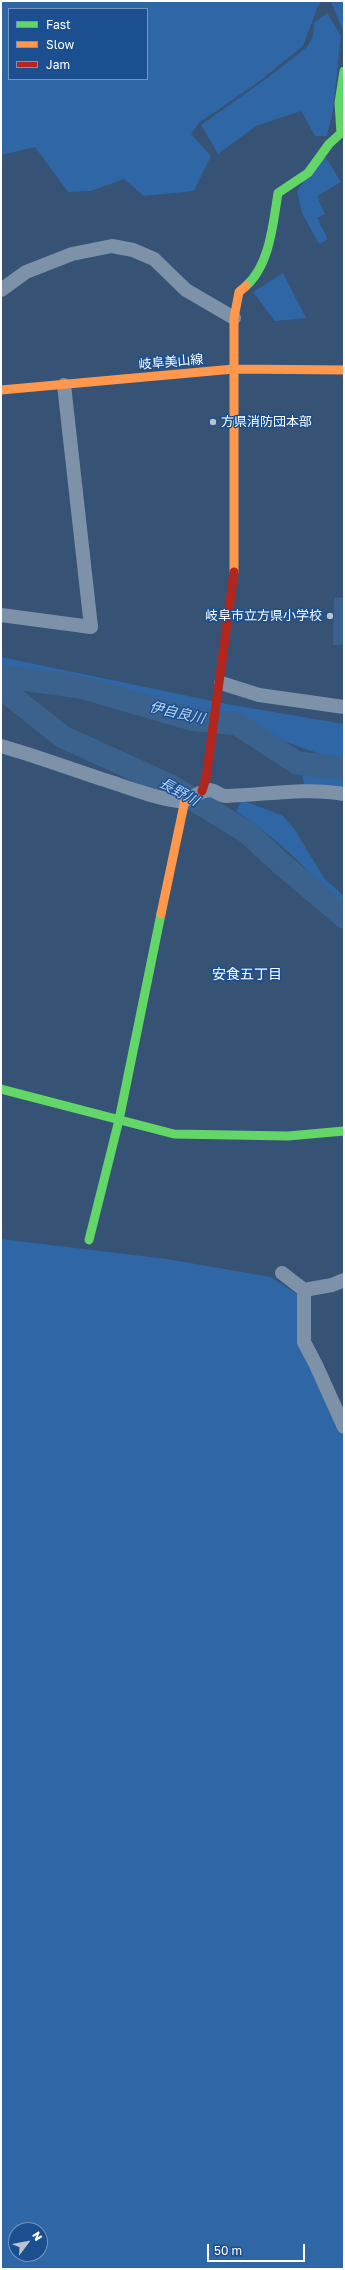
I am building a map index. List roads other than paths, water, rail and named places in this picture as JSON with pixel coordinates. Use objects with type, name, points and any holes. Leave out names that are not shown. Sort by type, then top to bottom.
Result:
[{"type":"street","points":[[89,1240],[119,1120],[185,800],[204,785],[220,686],[234,582],[234,318],[239,292],[256,277],[261,266],[273,223],[278,193],[308,173],[329,144],[341,132],[339,103],[344,87],[344,71]]},
{"type":"street","points":[[1,290],[26,272],[72,254],[112,246],[133,250],[154,259],[186,290],[234,318]]},
{"type":"street","name":"岐阜美山線","points":[[1,390],[234,369],[344,370]]},
{"type":"street","points":[[1,615],[91,627],[64,385]]},
{"type":"street","points":[[220,686],[259,696],[344,707]]},
{"type":"street","points":[[1,746],[43,758],[65,767],[148,794],[185,800]]},
{"type":"street","points":[[204,785],[223,796],[293,792],[330,792],[344,794]]},
{"type":"street","points":[[1,1089],[174,1134],[288,1136],[344,1131]]},
{"type":"street","points":[[282,1273],[304,1290],[332,1286],[344,1280]]},
{"type":"street","points":[[304,1290],[304,1342],[344,1427]]},
{"type":"waterway","name":"伊自良川","points":[[1,676],[80,687],[191,719],[237,724],[297,763],[344,768]]},
{"type":"waterway","name":"長野川","points":[[1,688],[63,737],[171,786],[248,833],[277,860],[344,917]]},
{"type":"place","name":"方県消防団本部","points":[[213,422]]},
{"type":"place","name":"岐阜市立方県小学校","points":[[330,616]]},
{"type":"district","name":"安食五丁目","points":[[247,975]]}]
